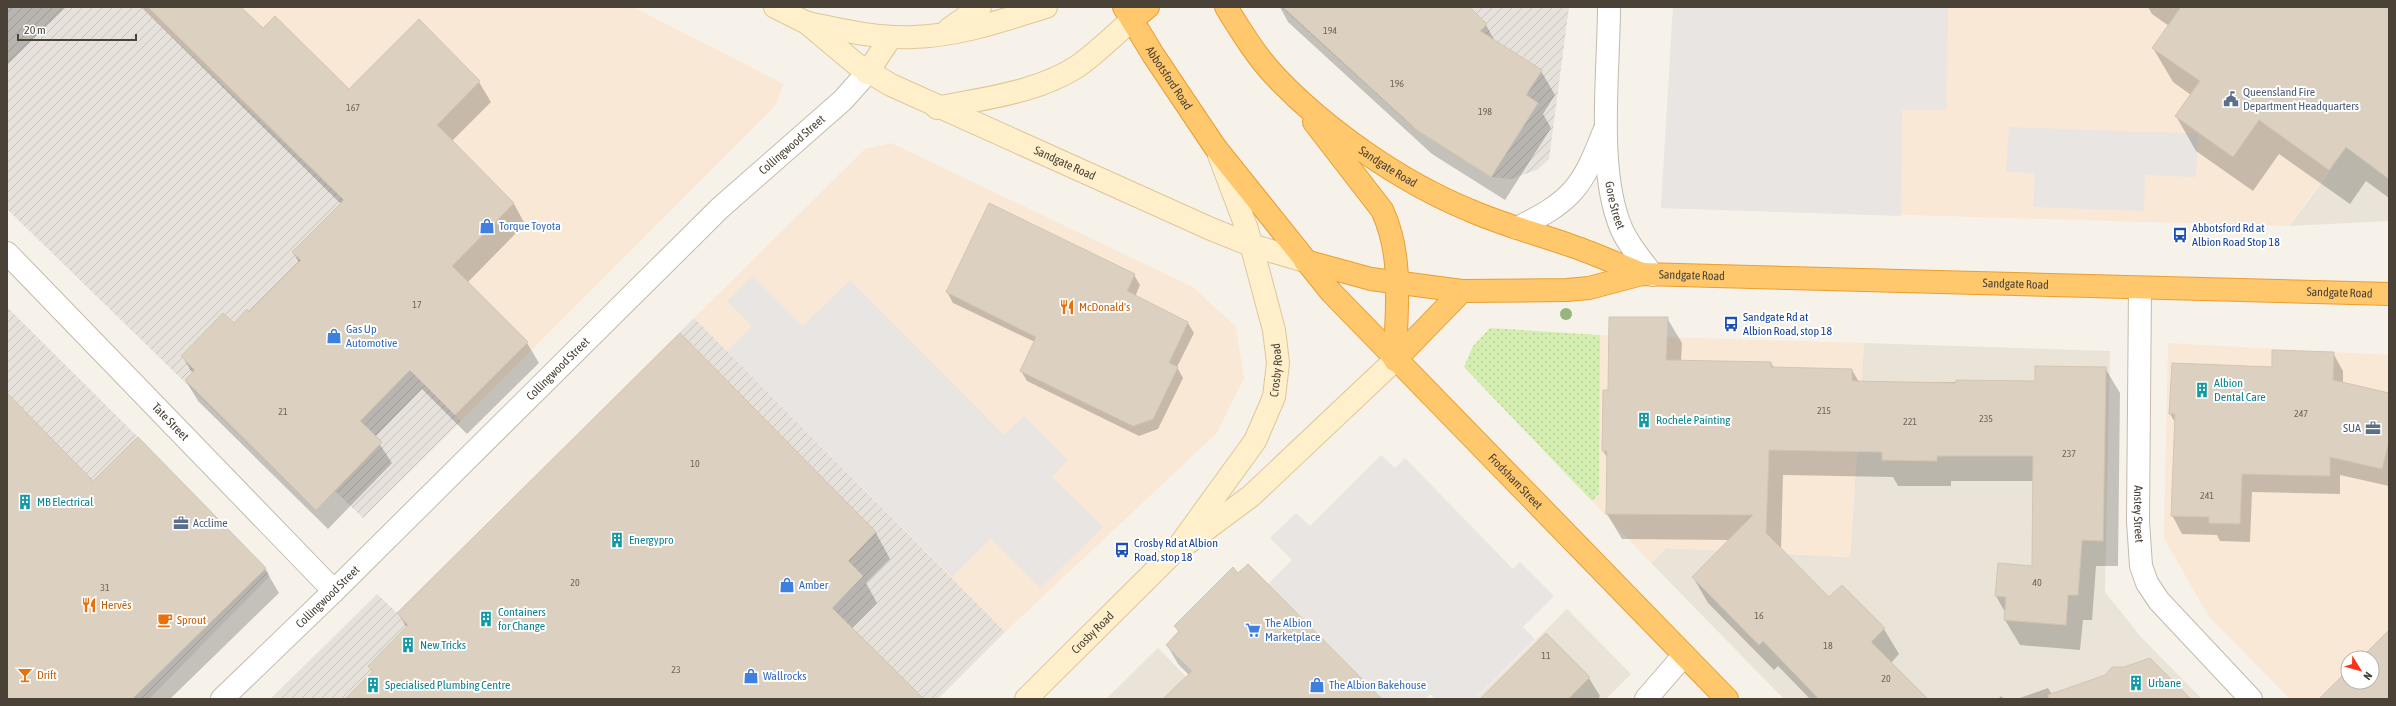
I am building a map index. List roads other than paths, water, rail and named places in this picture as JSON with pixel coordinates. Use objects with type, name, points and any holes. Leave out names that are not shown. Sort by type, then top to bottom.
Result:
[{"type":"highway","name":"Sandgate Road","points":[[1226,7],[1246,38],[1274,75],[1290,91],[1331,126],[1392,170],[1468,210],[1573,246],[1648,275]]},
{"type":"highway","name":"Abbotsford Road","points":[[1135,11],[1215,147]]},
{"type":"highway","points":[[1290,91],[1382,210],[1394,245],[1397,283],[1395,360]]},
{"type":"highway","points":[[1215,147],[1305,261]]},
{"type":"highway","name":"Sandgate Road","points":[[1305,261],[1339,271],[1397,283],[1462,291],[1567,290],[1589,288],[1648,275],[2389,294]]},
{"type":"highway","name":"Frodsham Street","points":[[1305,261],[1395,360],[1727,699]]},
{"type":"highway","points":[[1395,360],[1462,291]]},
{"type":"main road","name":"Sandgate Road","points":[[775,7],[807,23],[868,73],[937,108],[1130,194],[1251,245],[1305,261]]},
{"type":"main road","points":[[937,35],[980,7]]},
{"type":"main road","name":"Sandgate Road","points":[[807,23],[890,37],[937,35],[974,28],[1046,7]]},
{"type":"main road","points":[[937,108],[1026,88],[1064,74],[1079,65],[1135,11]]},
{"type":"main road","name":"Collingwood Street","points":[[868,73],[890,37]]},
{"type":"main road","name":"Crosby Road","points":[[1176,550],[1255,441],[1274,397],[1278,377],[1278,350],[1251,245],[1215,147]]},
{"type":"main road","name":"Crosby Road","points":[[1026,699],[1176,550],[1251,496],[1395,360]]},
{"type":"street","name":"Gore Street","points":[[1609,7],[1606,126],[1611,192],[1618,220],[1627,240],[1648,275]]},
{"type":"street","name":"Collingwood Street","points":[[222,699],[334,591],[720,208],[843,100],[868,73]]},
{"type":"street","name":"Gore Street","points":[[1517,228],[1552,210],[1573,191],[1592,162],[1606,126]]},
{"type":"street","name":"Tate Street","points":[[7,253],[334,591]]},
{"type":"street","name":"Anstey Street","points":[[2140,288],[2138,521],[2141,566],[2147,583],[2158,601],[2251,699]]},
{"type":"street","points":[[1646,699],[1684,655]]},
{"type":"place","name":"Queensland Fire Department Headquarters","points":[[2231,99]]},
{"type":"place","name":"Torque Toyota","points":[[487,226]]},
{"type":"place","name":"Abbotsford Rd at Albion Road Stop 18","points":[[2180,235]]},
{"type":"place","name":"McDonald's","points":[[1067,307]]},
{"type":"place","name":"Sandgate Rd at Albion Road, stop 18","points":[[1731,324]]},
{"type":"place","name":"Gas Up Automotive","points":[[334,336]]},
{"type":"place","name":"Albion Dental Care","points":[[2202,390]]},
{"type":"place","name":"Rochele Painting","points":[[1644,420]]},
{"type":"place","name":"SUA","points":[[2373,428]]},
{"type":"place","name":"MB Electrical","points":[[25,502]]},
{"type":"place","name":"Acclime","points":[[181,523]]},
{"type":"place","name":"Energypro","points":[[617,540]]},
{"type":"place","name":"Crosby Rd at Albion Road, stop 18","points":[[1122,550]]},
{"type":"place","name":"Amber","points":[[787,585]]},
{"type":"place","name":"Hervēs","points":[[89,605]]},
{"type":"place","name":"Containers for Change","points":[[486,619]]},
{"type":"place","name":"Sprout","points":[[165,620]]},
{"type":"place","name":"The Albion Marketplace","points":[[1253,630]]},
{"type":"place","name":"New Tricks","points":[[408,645]]},
{"type":"place","name":"Drift","points":[[25,675]]},
{"type":"place","name":"Wallrocks","points":[[751,676]]},
{"type":"place","name":"Urbane","points":[[2136,683]]},
{"type":"place","name":"Specialised Plumbing Centre","points":[[373,685]]},
{"type":"place","name":"The Albion Bakehouse","points":[[1317,685]]}]
